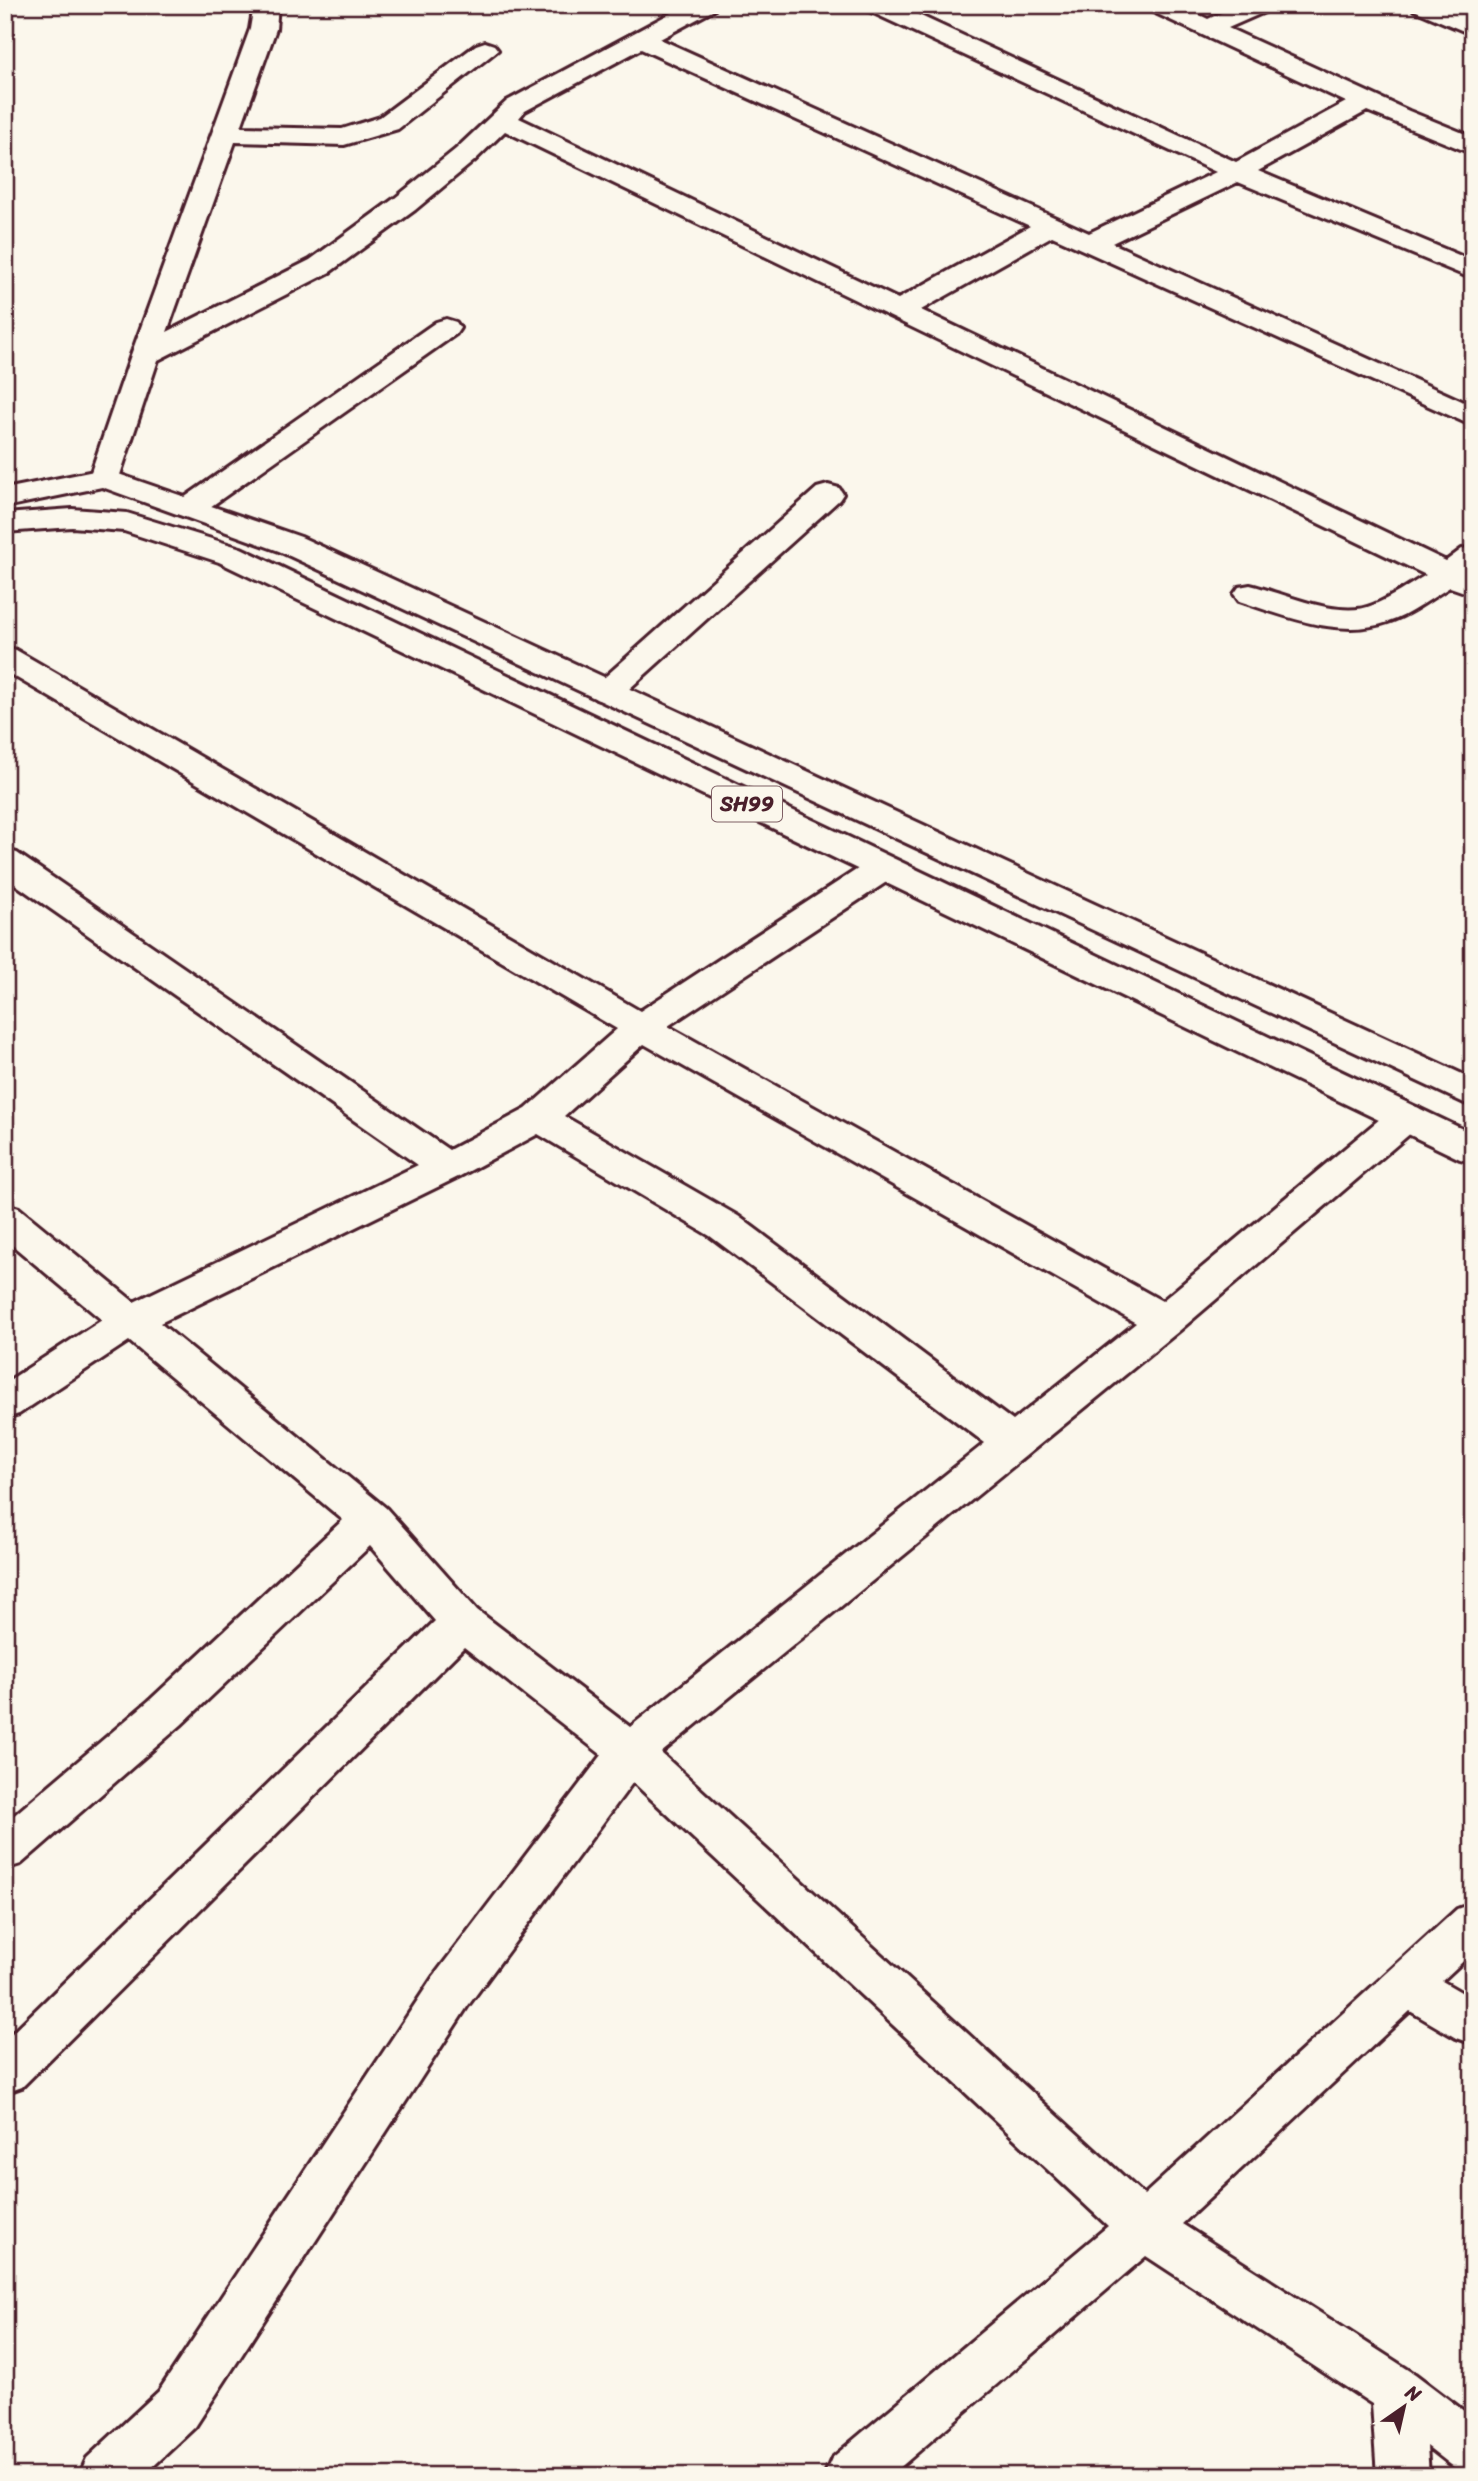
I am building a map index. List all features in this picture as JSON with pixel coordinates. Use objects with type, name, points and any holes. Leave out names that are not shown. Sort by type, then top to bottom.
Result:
[{"type":"street","points":[[5,498],[104,478],[145,355],[263,29],[266,5]]},
{"type":"street","points":[[145,355],[320,266],[415,196],[465,155],[516,106],[705,5]]},
{"type":"street","points":[[876,5],[1237,172],[1473,271]]},
{"type":"street","points":[[1158,5],[1366,101],[1473,146]]},
{"type":"street","points":[[1208,28],[1260,5]]},
{"type":"street","points":[[1423,5],[1473,28]]},
{"type":"street","points":[[639,40],[1473,417]]},
{"type":"street","points":[[225,134],[344,137],[390,123],[485,50]]},
{"type":"street","points":[[1090,243],[1237,172],[1366,101]]},
{"type":"street","points":[[501,119],[1460,581]]},
{"type":"street","points":[[898,311],[1050,226]]},
{"type":"street","points":[[189,508],[446,328]]},
{"type":"street","name":"SH99","points":[[104,478],[290,544],[1473,1094]]},
{"type":"street","points":[[607,692],[828,494]]},
{"type":"street","name":"SH99","points":[[5,523],[72,518],[127,522],[230,555],[1473,1150]]},
{"type":"street","points":[[1250,594],[1312,614],[1352,618],[1379,615],[1460,581],[1473,556]]},
{"type":"street","points":[[5,657],[641,1027],[1165,1321]]},
{"type":"street","points":[[5,861],[447,1167]]},
{"type":"street","points":[[5,1403],[130,1321],[447,1167],[539,1118],[641,1027],[882,869]]},
{"type":"street","points":[[106,2476],[177,2409],[450,1992],[630,1752],[1165,1321],[1406,1117]]},
{"type":"street","points":[[539,1118],[724,1226],[1013,1443]]},
{"type":"street","points":[[5,1218],[371,1519],[463,1622],[630,1752],[1144,2227],[1397,2391],[1473,2450]]},
{"type":"street","points":[[5,1850],[166,1712],[371,1519]]},
{"type":"street","points":[[5,2072],[463,1622]]},
{"type":"street","points":[[850,2476],[1144,2227],[1473,1923]]},
{"type":"street","points":[[1406,1985],[1473,2024]]},
{"type":"street","points":[[1397,2391],[1403,2476]]}]
